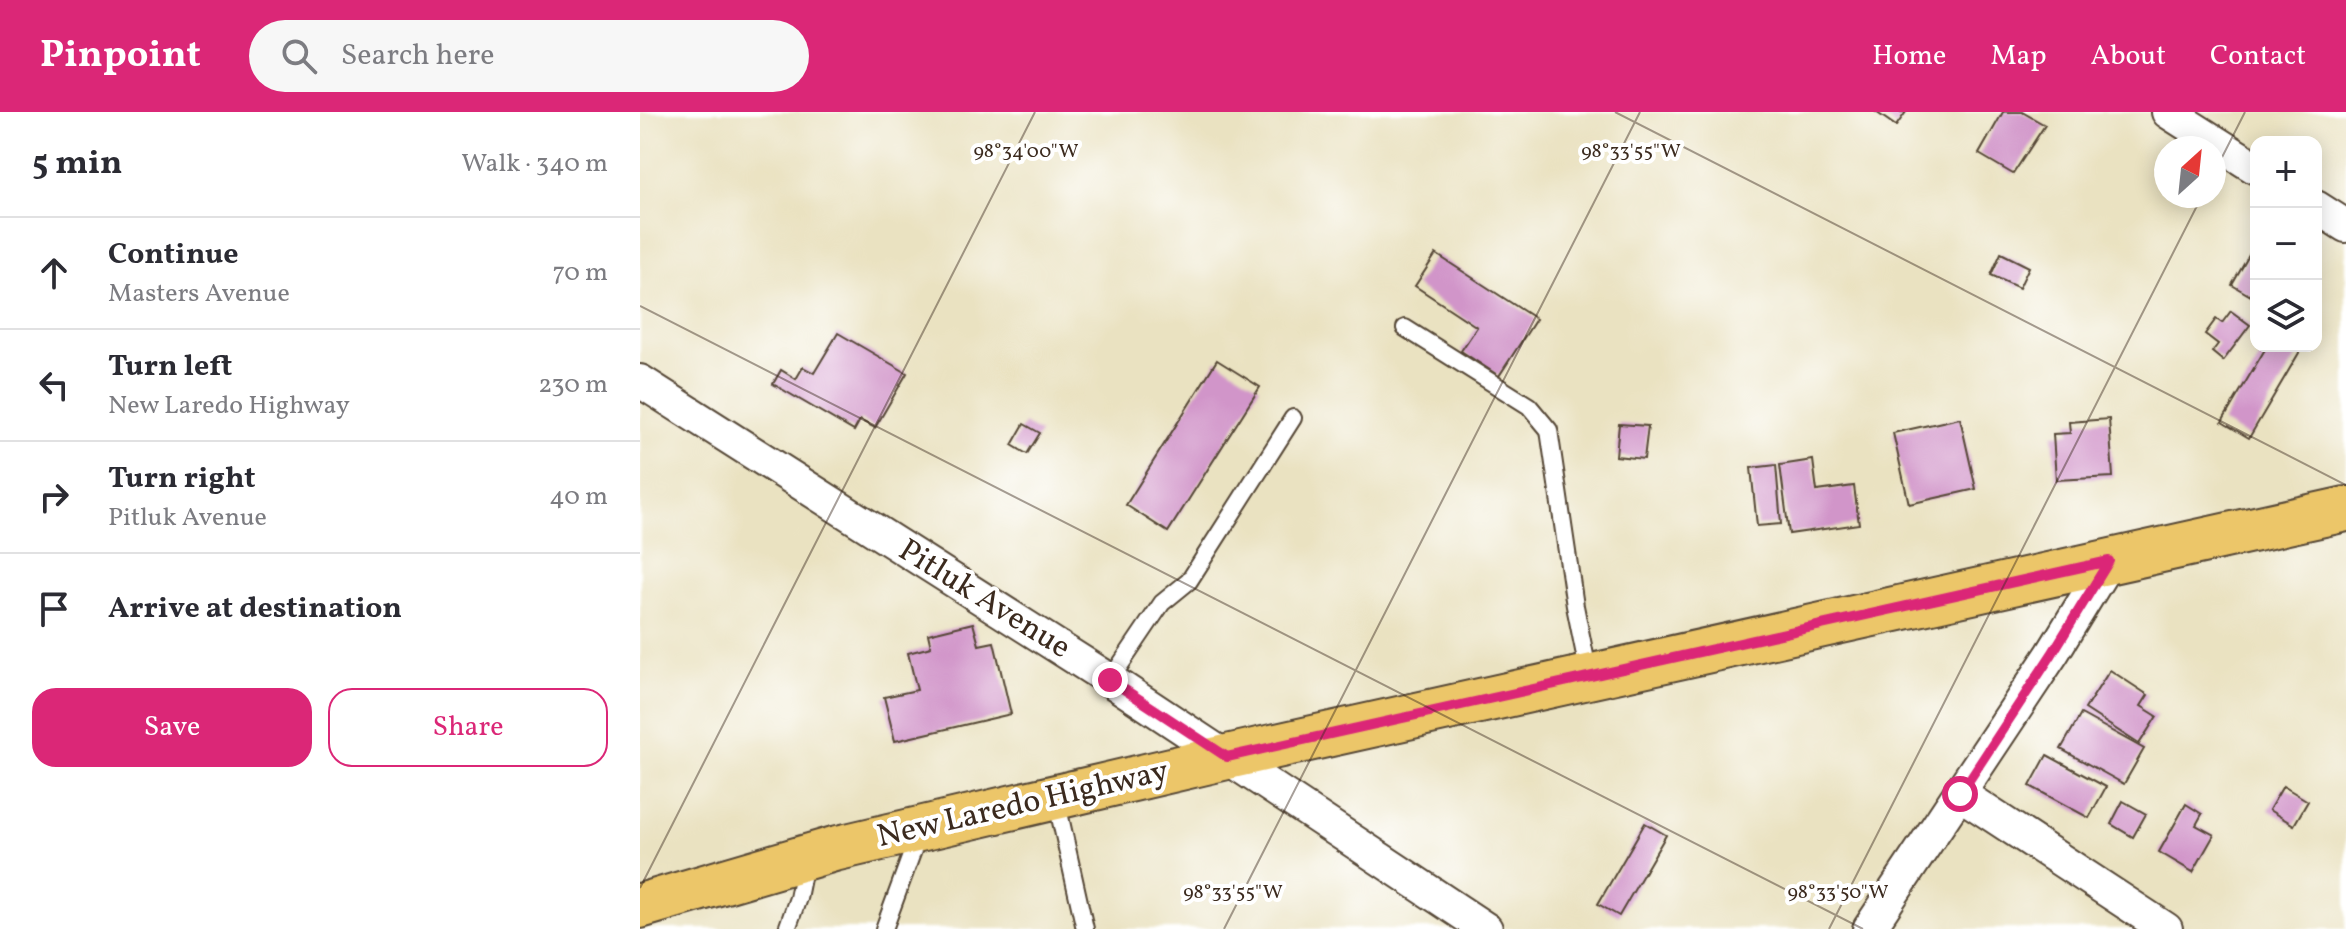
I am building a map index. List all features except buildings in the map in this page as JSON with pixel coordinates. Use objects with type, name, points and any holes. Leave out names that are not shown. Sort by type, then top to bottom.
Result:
[{"type":"main road","name":"New Laredo Highway","points":[[640,906],[806,858],[1055,797],[2346,509]]},
{"type":"street","points":[[2168,112],[2250,164]]},
{"type":"street","points":[[2318,208],[2346,226]]},
{"type":"street","name":"Pitluk Avenue","points":[[640,381],[1110,680],[1486,929]]},
{"type":"street","points":[[1869,929],[2052,654],[2109,561]]},
{"type":"street","points":[[1960,794],[2166,929]]},
{"type":"lane","points":[[1405,328],[1529,406],[1549,430],[1575,606],[1589,676]]},
{"type":"lane","points":[[1110,680],[1162,603],[1189,581],[1293,418]]},
{"type":"lane","points":[[1055,797],[1085,929]]},
{"type":"lane","points":[[884,929],[921,829]]},
{"type":"lane","points":[[787,929],[798,898],[806,858]]},
{"type":"route","points":[[1110,680],[1227,757],[2109,561],[1960,794]]}]
